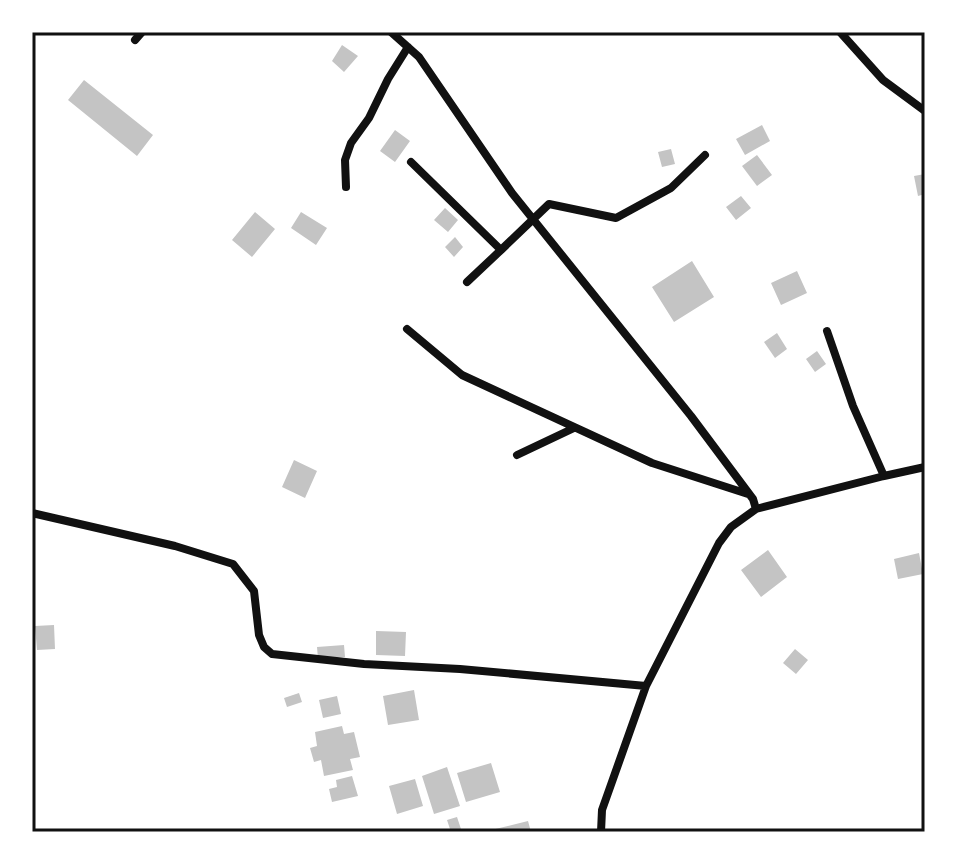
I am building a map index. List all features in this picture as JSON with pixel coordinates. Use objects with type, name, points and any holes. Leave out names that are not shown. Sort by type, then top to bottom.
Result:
[{"type":"street","points":[[135,40],[142,32]]},
{"type":"street","points":[[391,32],[419,57],[512,193],[691,416],[756,509]]},
{"type":"street","points":[[840,32],[883,80],[925,111]]},
{"type":"street","points":[[346,187],[345,160],[351,143],[369,118],[408,47]]},
{"type":"street","points":[[467,282],[549,204],[616,218],[671,188],[705,155]]},
{"type":"street","points":[[411,162],[501,250]]},
{"type":"street","points":[[407,329],[462,375],[652,463],[748,494]]},
{"type":"street","points":[[827,331],[853,406],[884,476]]},
{"type":"street","points":[[517,455],[574,428]]},
{"type":"street","points":[[601,832],[602,810],[646,686],[719,543],[731,527],[756,509],[925,467]]},
{"type":"street","points":[[32,513],[175,546],[233,564],[254,591],[259,635],[264,647],[272,654],[646,686]]},
{"type":"building","points":[[342,45],[358,56],[344,72],[332,61]]},
{"type":"building","points":[[84,80],[153,135],[137,156],[68,100]]},
{"type":"building","points":[[762,125],[770,141],[745,155],[736,139]]},
{"type":"building","points":[[395,130],[410,141],[395,162],[380,151]]},
{"type":"building","points":[[671,149],[675,164],[662,167],[658,152]]},
{"type":"building","points":[[757,155],[772,175],[757,186],[742,166]]},
{"type":"building","points":[[925,174],[925,194],[918,196],[914,176]]},
{"type":"building","points":[[741,196],[751,208],[736,220],[726,207]]},
{"type":"building","points":[[445,208],[458,220],[448,232],[434,220]]},
{"type":"building","points":[[255,212],[275,229],[252,257],[232,240]]},
{"type":"building","points":[[301,212],[327,228],[316,245],[291,228]]},
{"type":"building","points":[[455,237],[463,247],[454,257],[445,247]]},
{"type":"building","points":[[692,261],[714,297],[674,322],[652,287]]},
{"type":"building","points":[[797,271],[807,293],[781,305],[771,283]]},
{"type":"building","points":[[777,333],[787,349],[775,358],[764,342]]},
{"type":"building","points":[[817,351],[826,364],[815,372],[806,359]]},
{"type":"building","points":[[294,460],[317,471],[305,498],[282,487]]},
{"type":"building","points":[[768,550],[787,577],[761,597],[741,570]]},
{"type":"building","points":[[919,553],[923,574],[898,579],[894,559]]},
{"type":"building","points":[[54,625],[55,649],[37,650],[35,626]]},
{"type":"building","points":[[376,631],[406,632],[405,656],[376,655]]},
{"type":"building","points":[[344,645],[345,657],[318,659],[317,647]]},
{"type":"building","points":[[795,649],[808,660],[796,674],[783,663]]},
{"type":"building","points":[[414,690],[419,720],[388,725],[383,696]]},
{"type":"building","points":[[299,693],[302,702],[287,707],[284,698]]},
{"type":"building","points":[[337,696],[341,714],[323,718],[319,700]]},
{"type":"building","points":[[342,726],[344,734],[354,732],[360,757],[350,759],[353,770],[324,776],[321,760],[314,762],[310,748],[317,746],[315,732]]},
{"type":"building","points":[[491,763],[500,792],[466,802],[457,773]]},
{"type":"building","points":[[447,767],[460,806],[434,814],[422,776]]},
{"type":"building","points":[[352,776],[358,796],[332,802],[329,789],[337,787],[336,780]]},
{"type":"building","points":[[415,779],[423,806],[397,814],[389,786]]},
{"type":"building","points":[[457,817],[462,832],[451,832],[447,820]]},
{"type":"building","points":[[528,821],[531,832],[487,832],[487,831]]}]
